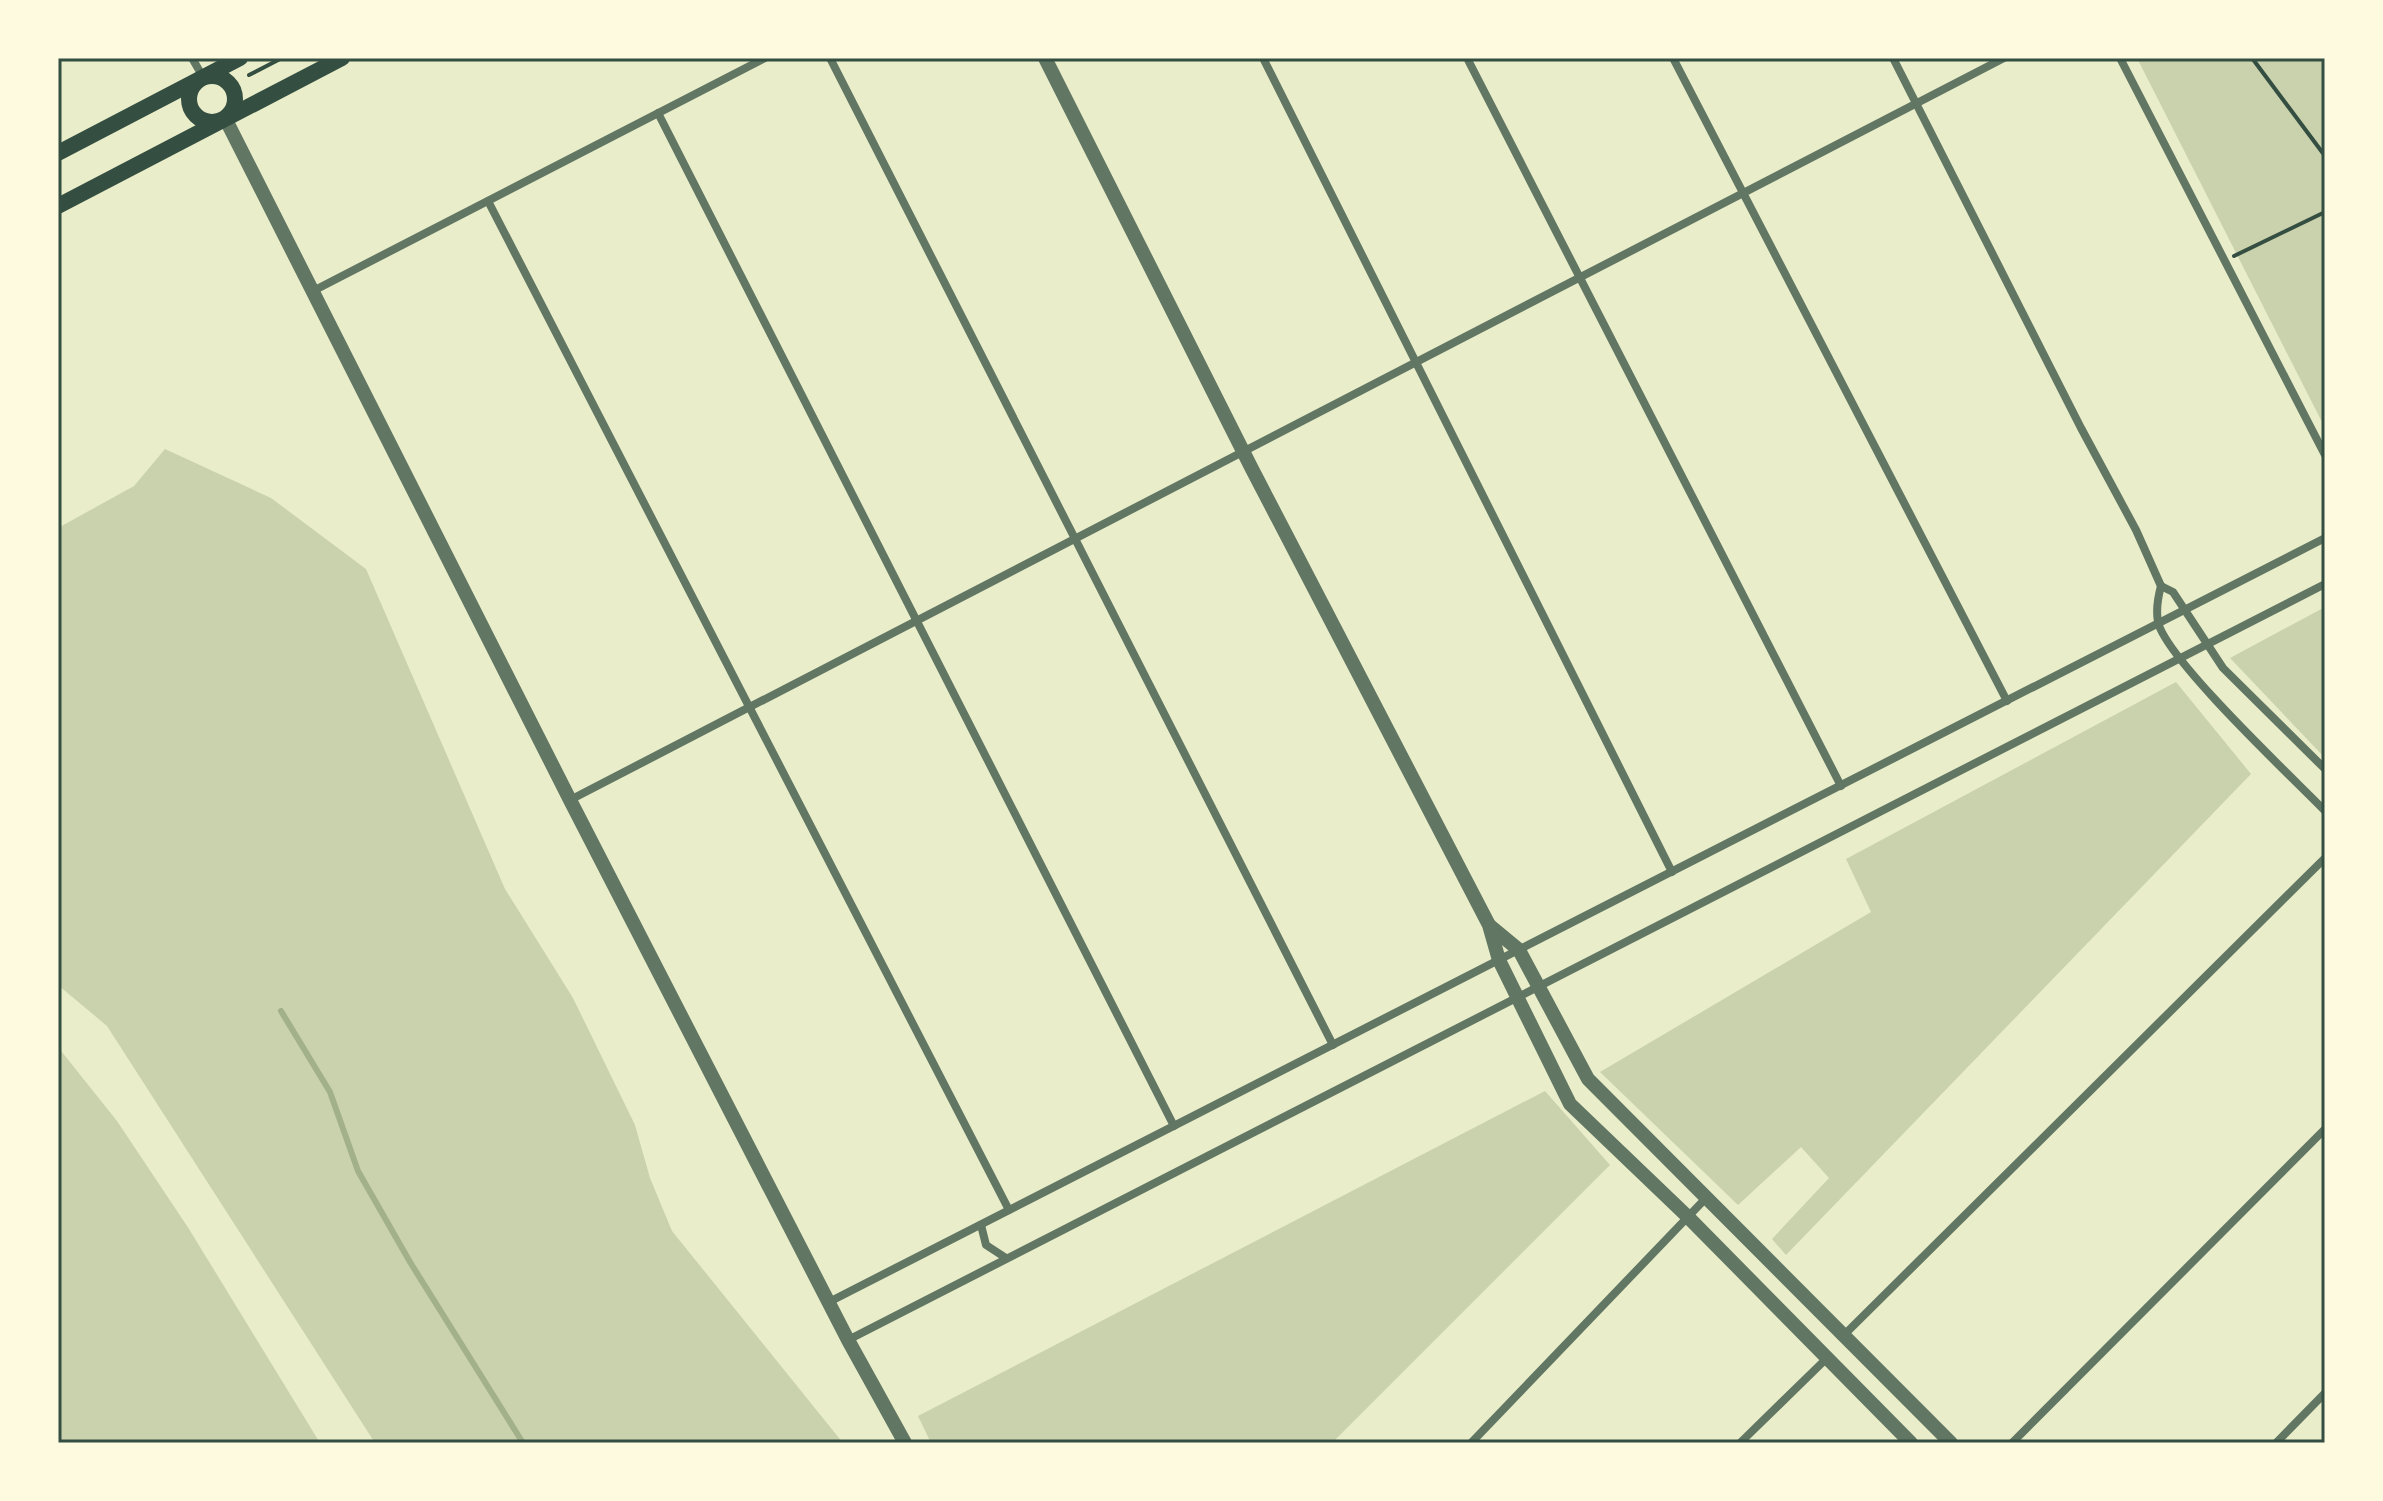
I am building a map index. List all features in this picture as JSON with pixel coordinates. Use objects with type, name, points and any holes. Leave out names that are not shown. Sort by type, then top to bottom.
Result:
[{"type":"main road","points":[[58,153],[240,58]]},
{"type":"main road","points":[[58,206],[342,58]]},
{"type":"main road","points":[[210,75],[225,79],[235,91],[235,106],[225,118],[203,120],[192,110],[191,87],[203,77],[210,75]]},
{"type":"street","points":[[192,58],[203,77]]},
{"type":"street","points":[[313,291],[765,58]]},
{"type":"street","points":[[830,58],[1333,1045]]},
{"type":"street","points":[[1045,58],[1243,451],[1489,925],[1499,960],[1570,1104],[1688,1217],[1911,1443]]},
{"type":"street","points":[[1263,58],[1672,872]]},
{"type":"street","points":[[1467,58],[1841,786]]},
{"type":"street","points":[[1673,58],[2007,701]]},
{"type":"street","points":[[1893,58],[2136,530],[2161,586],[2173,592],[2223,668],[2325,769]]},
{"type":"street","points":[[570,800],[2004,58]]},
{"type":"street","points":[[2120,58],[2325,455]]},
{"type":"street","points":[[658,113],[1174,1126]]},
{"type":"street","points":[[225,118],[570,800],[848,1340],[905,1443]]},
{"type":"street","points":[[488,201],[1009,1210]]},
{"type":"street","points":[[829,1302],[2325,538]]},
{"type":"street","points":[[848,1340],[2325,584]]},
{"type":"street","points":[[2161,586],[2158,624],[2180,659],[2325,811]]},
{"type":"street","points":[[1843,1336],[2325,858]]},
{"type":"street","points":[[1489,925],[1519,950],[1588,1079],[1951,1443]]},
{"type":"street","points":[[2012,1443],[2325,1129]]},
{"type":"street","points":[[1471,1443],[1708,1197]]},
{"type":"street","points":[[981,1225],[986,1245],[1006,1258]]},
{"type":"street","points":[[1740,1443],[1827,1358]]},
{"type":"street","points":[[2276,1443],[2325,1393]]},
{"type":"path","points":[[2252,58],[2325,156]]},
{"type":"path","points":[[2225,261],[2325,212]]},
{"type":"green space","points":[[2137,58],[2325,58],[2325,428]]},
{"type":"green space","points":[[165,449],[271,498],[366,569],[505,889],[573,998],[635,1125],[650,1178],[672,1231],[843,1443],[375,1443],[107,1026],[58,985],[58,528],[134,486]]},
{"type":"green space","points":[[2325,607],[2325,758],[2230,658]]},
{"type":"green space","points":[[2176,682],[2251,774],[1786,1255],[1772,1239],[1829,1178],[1801,1147],[1738,1205],[1600,1072],[1871,912],[1846,859]]},
{"type":"green space","points":[[58,1047],[117,1121],[189,1229],[320,1443],[58,1443]]},
{"type":"green space","points":[[1545,1091],[1610,1165],[1332,1443],[931,1443],[918,1416]]},
{"type":"waterway","points":[[281,1011],[330,1092],[358,1171],[410,1262],[523,1443]]}]
